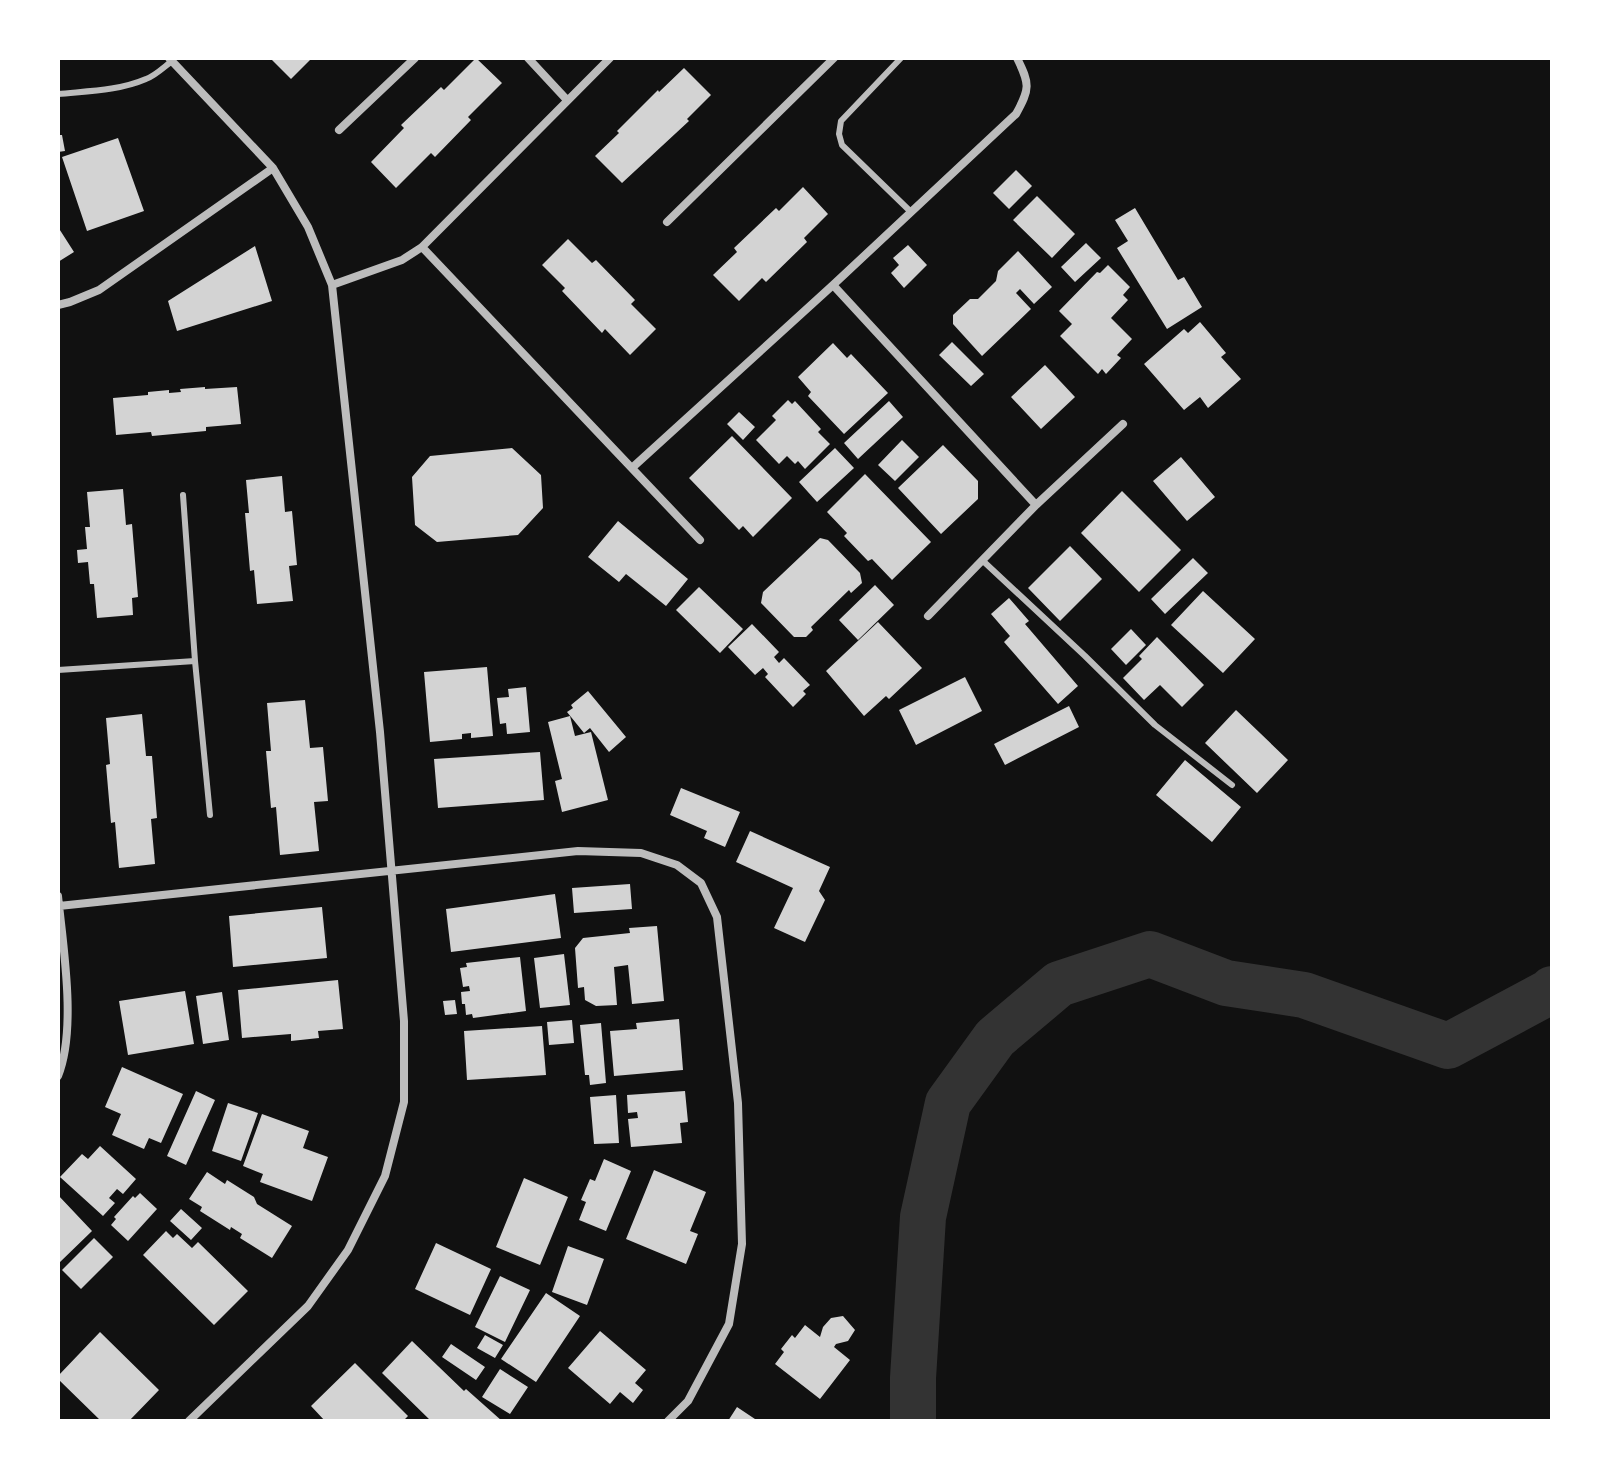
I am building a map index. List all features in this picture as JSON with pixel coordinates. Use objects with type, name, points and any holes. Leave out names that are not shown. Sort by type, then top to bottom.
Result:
[{"type":"street","points":[[339,130],[415,58]]},
{"type":"street","points":[[528,58],[567,100]]},
{"type":"street","points":[[332,285],[402,260],[422,247],[610,58]]},
{"type":"street","points":[[667,222],[834,58]]},
{"type":"street","points":[[633,467],[1016,114],[1027,94],[1026,75],[1017,58]]},
{"type":"street","points":[[172,59],[273,168],[308,227],[332,285],[380,732],[404,1021],[404,1102],[385,1176],[348,1250],[308,1306],[189,1421]]},
{"type":"street","points":[[58,305],[99,290],[273,168]]},
{"type":"street","points":[[422,247],[700,540]]},
{"type":"street","points":[[833,285],[1036,505]]},
{"type":"street","points":[[928,616],[1036,505],[1123,424]]},
{"type":"street","points":[[58,906],[578,851],[641,853],[677,865],[701,883],[717,917],[738,1103],[742,1244],[729,1324],[688,1401],[668,1421]]},
{"type":"street","points":[[58,896],[67,1039],[58,1076]]},
{"type":"lane","points":[[901,58],[841,121],[839,134],[842,145],[911,212]]},
{"type":"lane","points":[[58,94],[128,85],[149,78],[172,59]]},
{"type":"lane","points":[[183,495],[210,815]]},
{"type":"lane","points":[[982,560],[1155,725],[1232,785]]},
{"type":"lane","points":[[58,670],[195,661]]},
{"type":"building","points":[[270,58],[312,58],[291,79]]},
{"type":"building","points":[[476,58],[502,83],[435,157],[431,153],[396,188],[371,162],[404,128],[401,125],[441,87],[444,90]]},
{"type":"building","points":[[684,68],[711,95],[687,119],[689,121],[622,183],[595,156],[658,90]]},
{"type":"building","points":[[58,135],[62,135],[65,151],[58,152]]},
{"type":"building","points":[[118,138],[144,211],[87,231],[62,157]]},
{"type":"building","points":[[1016,170],[1032,186],[1009,209],[993,193]]},
{"type":"building","points":[[803,187],[828,214],[804,238],[807,242],[766,282],[762,278],[739,301],[713,275],[737,252],[734,248]]},
{"type":"building","points":[[1037,196],[1075,234],[1052,258],[1013,220]]},
{"type":"building","points":[[1135,208],[1178,280],[1184,277],[1202,307],[1167,329],[1117,248],[1128,241],[1115,220]]},
{"type":"building","points":[[58,227],[74,252],[58,262]]},
{"type":"building","points":[[568,239],[592,263],[596,260],[635,300],[631,304],[656,329],[630,355],[605,329],[602,333],[542,265]]},
{"type":"building","points":[[1086,243],[1101,258],[1075,282],[1061,267]]},
{"type":"building","points":[[908,245],[927,265],[904,288],[891,273],[899,265],[893,258]]},
{"type":"building","points":[[255,246],[272,301],[177,331],[168,301]]},
{"type":"building","points":[[1018,251],[1052,287],[1034,304],[1020,289],[1016,293],[1031,309],[982,356],[953,324],[953,315],[970,299],[978,299],[996,281],[998,271]]},
{"type":"building","points":[[1108,265],[1130,287],[1123,295],[1128,300],[1111,318],[1132,339],[1117,355],[1121,358],[1106,374],[1102,369],[1098,374],[1060,336],[1072,324],[1059,311],[1097,272],[1100,273]]},
{"type":"building","points":[[1200,322],[1226,353],[1221,357],[1241,379],[1208,408],[1200,397],[1184,410],[1144,364],[1184,329],[1188,333]]},
{"type":"building","points":[[952,342],[984,374],[971,386],[939,355]]},
{"type":"building","points":[[833,343],[847,358],[851,354],[888,393],[844,434],[808,396],[811,392],[798,377]]},
{"type":"building","points":[[1045,365],[1075,397],[1041,429],[1011,397]]},
{"type":"building","points":[[205,387],[237,387],[241,424],[152,436],[151,432],[116,435],[113,398]]},
{"type":"building","points":[[788,400],[792,404],[795,401],[821,429],[818,432],[830,444],[805,469],[787,456],[779,464],[756,440],[776,420],[772,416]]},
{"type":"building","points":[[889,401],[903,417],[858,459],[844,443]]},
{"type":"building","points":[[739,412],[755,427],[743,440],[727,424]]},
{"type":"building","points":[[732,436],[792,498],[753,537],[743,526],[739,530],[689,478]]},
{"type":"building","points":[[902,440],[919,457],[895,481],[878,465]]},
{"type":"building","points":[[943,445],[978,481],[978,499],[941,534],[898,488]]},
{"type":"building","points":[[512,448],[541,475],[543,508],[518,535],[437,542],[415,525],[412,477],[430,456]]},
{"type":"building","points":[[835,448],[854,468],[817,502],[799,482]]},
{"type":"building","points":[[1181,457],[1215,497],[1187,521],[1153,481]]},
{"type":"building","points":[[865,474],[931,542],[892,580],[844,536],[847,533],[827,512]]},
{"type":"building","points":[[282,476],[285,512],[292,511],[297,565],[289,566],[293,601],[257,604],[254,570],[250,571],[245,513],[249,513],[246,480]]},
{"type":"building","points":[[123,489],[126,525],[132,524],[138,597],[132,598],[133,615],[97,618],[94,584],[90,584],[88,562],[78,563],[77,550],[87,549],[85,527],[90,527],[87,492]]},
{"type":"building","points":[[1122,491],[1181,550],[1139,592],[1081,533]]},
{"type":"building","points":[[618,521],[688,579],[666,606],[626,574],[619,582],[588,557]]},
{"type":"building","points":[[820,538],[828,540],[860,573],[862,583],[851,593],[849,590],[811,627],[813,630],[806,637],[794,637],[761,603],[763,592]]},
{"type":"building","points":[[1070,546],[1102,579],[1060,621],[1028,588]]},
{"type":"building","points":[[1193,558],[1208,573],[1165,614],[1151,599]]},
{"type":"building","points":[[875,585],[894,605],[858,640],[839,620]]},
{"type":"building","points":[[699,587],[743,629],[720,653],[676,610]]},
{"type":"building","points":[[1203,591],[1255,639],[1223,673],[1171,625]]},
{"type":"building","points":[[1009,598],[1029,621],[1025,624],[1078,686],[1058,704],[1004,642],[1010,636],[991,614]]},
{"type":"building","points":[[878,622],[922,668],[889,699],[886,696],[864,716],[826,671]]},
{"type":"building","points":[[752,624],[779,652],[774,657],[779,663],[784,658],[810,685],[793,707],[765,677],[768,674],[763,668],[755,675],[728,647]]},
{"type":"building","points":[[1131,629],[1146,645],[1126,665],[1111,649]]},
{"type":"building","points":[[1157,637],[1204,685],[1182,707],[1160,685],[1144,700],[1123,678],[1142,659],[1139,656]]},
{"type":"building","points":[[487,667],[493,736],[471,738],[471,733],[462,734],[462,739],[430,742],[424,672]]},
{"type":"building","points":[[965,677],[982,711],[916,745],[899,710]]},
{"type":"building","points":[[526,687],[530,732],[507,734],[506,723],[500,724],[497,698],[509,697],[508,689]]},
{"type":"building","points":[[588,691],[626,737],[609,752],[590,728],[584,733],[567,712]]},
{"type":"building","points":[[305,700],[310,748],[323,747],[328,801],[314,802],[319,851],[280,855],[276,807],[271,808],[266,751],[271,751],[267,703]]},
{"type":"building","points":[[1069,706],[1079,727],[1005,765],[994,744]]},
{"type":"building","points":[[1236,710],[1288,760],[1257,793],[1205,743]]},
{"type":"building","points":[[142,714],[146,756],[152,756],[157,818],[151,819],[155,864],[119,868],[115,822],[111,823],[106,718]]},
{"type":"building","points":[[570,716],[575,736],[591,732],[608,800],[562,812],[555,781],[562,779],[548,722]]},
{"type":"building","points":[[540,752],[544,800],[438,808],[434,759]]},
{"type":"building","points":[[1185,760],[1241,807],[1212,842],[1156,795]]},
{"type":"building","points":[[681,788],[740,812],[725,847],[704,838],[707,831],[670,815]]},
{"type":"building","points":[[750,831],[830,867],[819,891],[825,900],[805,942],[774,928],[793,888],[736,862]]},
{"type":"building","points":[[630,884],[632,909],[574,913],[572,888]]},
{"type":"building","points":[[555,894],[561,938],[451,952],[446,909]]},
{"type":"building","points":[[322,907],[327,958],[233,967],[229,916]]},
{"type":"building","points":[[657,926],[664,1001],[632,1004],[628,965],[614,967],[617,1005],[596,1006],[585,1000],[584,987],[578,988],[575,948],[583,938],[630,933],[629,928]]},
{"type":"building","points":[[564,954],[570,1005],[540,1008],[534,958]]},
{"type":"building","points":[[520,957],[526,1011],[473,1018],[472,1014],[466,1015],[461,992],[470,991],[469,986],[463,987],[460,968],[467,967],[466,963]]},
{"type":"building","points":[[338,980],[343,1029],[318,1031],[319,1038],[291,1041],[291,1034],[242,1038],[238,990]]},
{"type":"building","points":[[185,991],[194,1044],[128,1055],[119,1001]]},
{"type":"building","points":[[222,992],[229,1040],[203,1044],[196,996]]},
{"type":"building","points":[[455,1000],[457,1014],[445,1015],[443,1001]]},
{"type":"building","points":[[679,1019],[683,1070],[614,1076],[610,1031],[637,1029],[636,1023]]},
{"type":"building","points":[[572,1020],[574,1043],[549,1045],[547,1022]]},
{"type":"building","points":[[601,1023],[606,1083],[590,1085],[589,1075],[585,1075],[580,1025]]},
{"type":"building","points":[[542,1026],[546,1075],[467,1080],[464,1031]]},
{"type":"building","points":[[122,1067],[183,1094],[161,1143],[149,1138],[144,1149],[112,1135],[121,1114],[105,1107]]},
{"type":"building","points":[[196,1091],[215,1100],[186,1165],[167,1156]]},
{"type":"building","points":[[685,1091],[688,1122],[680,1123],[682,1143],[631,1147],[628,1119],[638,1118],[637,1112],[628,1113],[627,1095]]},
{"type":"building","points":[[616,1095],[619,1143],[594,1144],[590,1097]]},
{"type":"building","points":[[228,1103],[258,1113],[241,1161],[212,1151]]},
{"type":"building","points":[[262,1114],[309,1131],[303,1148],[328,1157],[312,1201],[260,1182],[263,1174],[243,1166]]},
{"type":"building","points":[[100,1146],[136,1179],[123,1194],[117,1189],[109,1198],[115,1203],[103,1216],[60,1177],[82,1154],[88,1159]]},
{"type":"building","points":[[604,1159],[631,1171],[606,1231],[579,1220],[586,1202],[581,1200],[590,1179],[595,1181]]},
{"type":"building","points":[[654,1170],[706,1192],[690,1231],[698,1234],[686,1264],[626,1239]]},
{"type":"building","points":[[207,1172],[254,1197],[257,1204],[292,1226],[272,1258],[240,1238],[242,1234],[200,1211],[202,1207],[189,1199]]},
{"type":"building","points":[[524,1178],[568,1197],[540,1265],[496,1247]]},
{"type":"building","points":[[140,1193],[157,1209],[128,1241],[111,1225],[116,1219],[114,1217],[133,1196],[135,1198]]},
{"type":"building","points":[[58,1195],[92,1231],[58,1264]]},
{"type":"building","points":[[181,1209],[202,1228],[191,1240],[170,1221]]},
{"type":"building","points":[[166,1231],[173,1238],[177,1234],[192,1248],[198,1242],[248,1291],[214,1325],[143,1255]]},
{"type":"building","points":[[94,1238],[113,1257],[81,1289],[62,1270]]},
{"type":"building","points":[[436,1243],[491,1269],[470,1315],[415,1289]]},
{"type":"building","points":[[568,1246],[604,1259],[587,1305],[552,1292]]},
{"type":"building","points":[[500,1276],[530,1290],[505,1342],[475,1327]]},
{"type":"building","points":[[546,1293],[580,1316],[536,1382],[501,1359]]},
{"type":"building","points":[[843,1316],[855,1330],[848,1341],[834,1347],[850,1360],[820,1399],[775,1364],[784,1352],[781,1349],[805,1325],[820,1337],[823,1327],[831,1318]]},
{"type":"building","points":[[600,1331],[646,1370],[635,1383],[643,1390],[633,1403],[620,1392],[610,1404],[568,1368]]},
{"type":"building","points":[[100,1332],[159,1390],[129,1421],[101,1421],[58,1379]]},
{"type":"building","points":[[485,1335],[503,1345],[495,1358],[477,1348]]},
{"type":"building","points":[[412,1341],[464,1391],[466,1389],[502,1421],[431,1421],[382,1373]]},
{"type":"building","points":[[451,1344],[485,1367],[476,1380],[442,1357]]},
{"type":"building","points":[[355,1363],[408,1416],[403,1421],[325,1421],[311,1406]]},
{"type":"building","points":[[500,1369],[528,1387],[510,1414],[482,1397]]},
{"type":"building","points":[[737,1407],[758,1421],[728,1421]]},
{"type":"waterway","points":[[913,1421],[923,1217],[948,1103],[995,1038],[1059,984],[1150,954],[1226,983],[1304,995],[1448,1046],[1552,989]]}]
